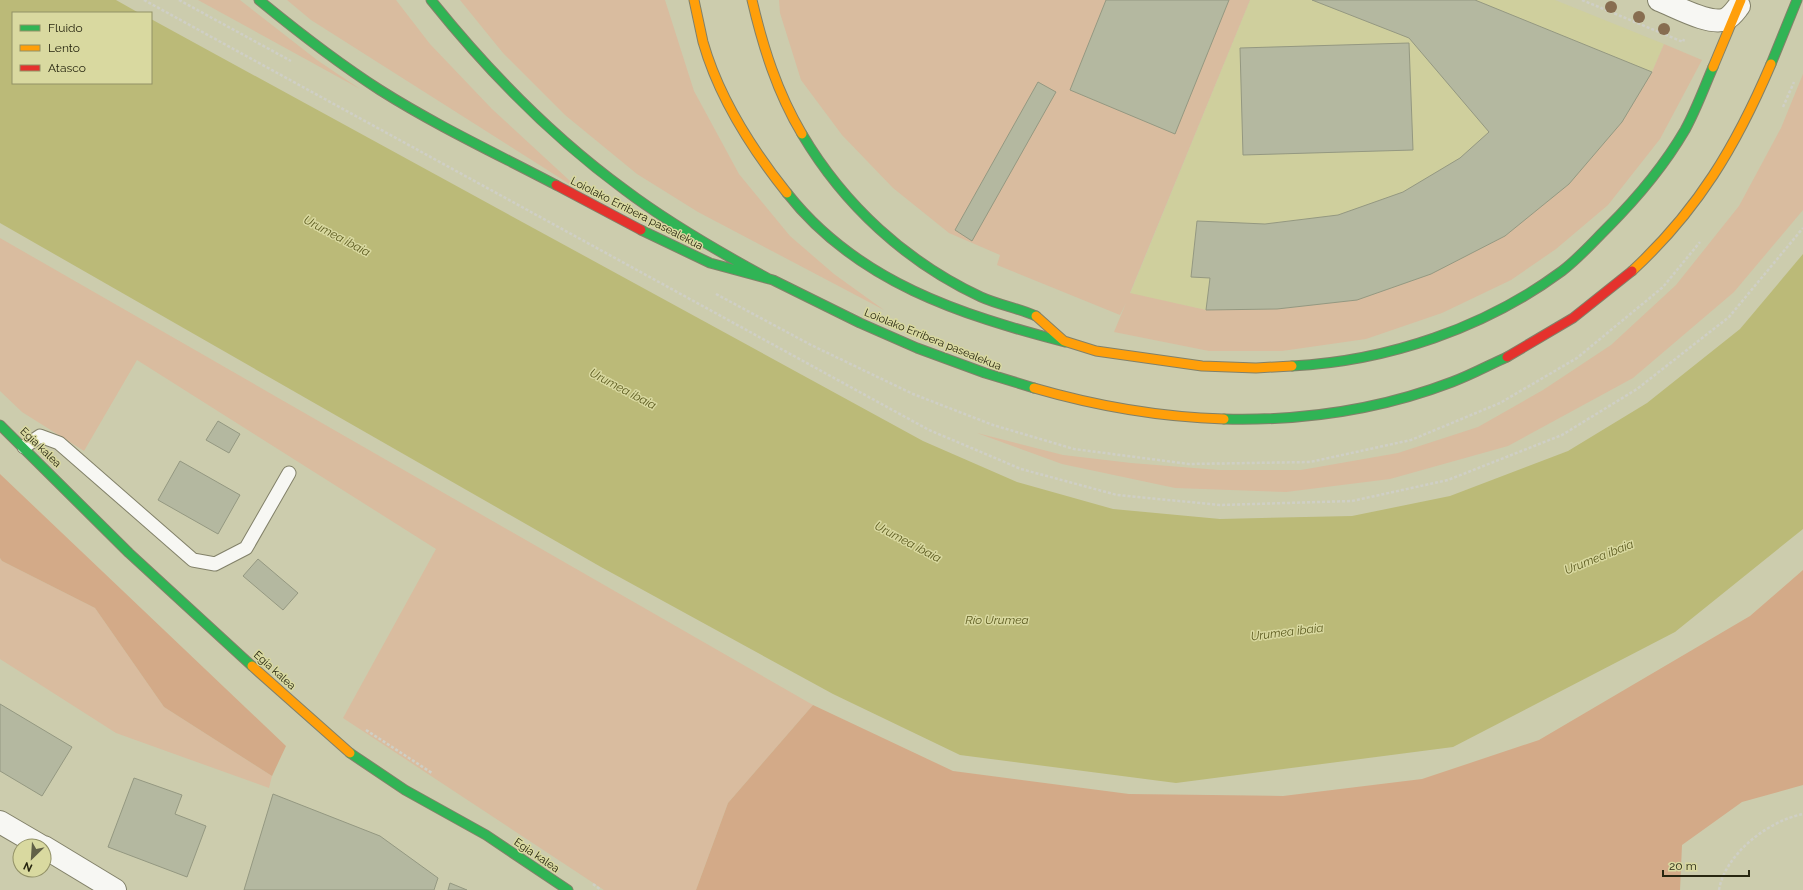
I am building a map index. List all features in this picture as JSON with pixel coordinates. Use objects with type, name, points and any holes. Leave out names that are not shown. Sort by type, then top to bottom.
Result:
[{"type":"main road","name":"Loiolako Erribera pasealekua","points":[[259,0],[294,30],[347,68],[400,102],[706,262],[769,279],[874,330],[963,366],[1060,396],[1135,412],[1232,421],[1278,420],[1360,409],[1411,397],[1460,379],[1507,358],[1551,332],[1594,303],[1622,280],[1670,233],[1703,193],[1731,149],[1755,103],[1797,0]]},
{"type":"main road","points":[[431,0],[476,56],[521,103],[554,134],[615,184],[657,214],[708,245],[769,279]]},
{"type":"main road","points":[[694,0],[704,42],[723,92],[738,124],[757,156],[782,189],[808,217],[864,264],[892,281],[926,297],[985,319],[1065,342],[1115,354],[1193,366],[1234,370],[1279,369],[1355,360],[1401,349],[1450,333],[1488,316],[1526,295],[1565,269],[1633,204],[1661,168],[1687,128],[1740,3]]},
{"type":"main road","points":[[752,0],[758,29],[767,58],[784,101],[802,136],[823,168],[847,198],[874,225],[903,250],[934,272],[987,300],[1038,318],[1065,342]]},
{"type":"main road","name":"Egia kalea","points":[[0,425],[24,447],[129,553],[311,720],[355,757],[405,790],[486,835],[568,890]]},
{"type":"street","points":[[1659,0],[1713,21],[1726,19],[1734,14],[1740,3]]},
{"type":"street","points":[[0,822],[27,838]]},
{"type":"street","points":[[52,853],[115,890]]},
{"type":"lane","points":[[24,447],[40,436],[59,443],[193,560],[215,564],[246,548],[289,473]]},
{"type":"path","points":[[360,726],[438,777]]},
{"type":"path","points":[[1719,890],[1721,879],[1732,860],[1747,844],[1765,830],[1796,815],[1803,814]]},
{"type":"path","points":[[588,881],[601,890]]},
{"type":"shaded area","points":[[198,0],[240,0],[317,60],[360,89]]},
{"type":"shaded area","points":[[287,0],[396,0],[430,44],[492,109],[582,192],[311,20]]},
{"type":"shaded area","points":[[460,0],[665,0],[694,91],[739,174],[790,236],[834,274],[884,310],[698,212],[637,174],[565,115],[503,53]]},
{"type":"shaded area","points":[[779,0],[1250,0],[1130,293],[1206,310],[1277,309],[1357,300],[1431,274],[1505,236],[1569,184],[1622,122],[1652,72],[1664,44],[1702,60],[1660,139],[1608,205],[1556,249],[1511,280],[1442,313],[1366,339],[1282,351],[1209,351],[1114,332],[1126,303],[1120,315],[997,265],[1000,255],[949,233],[893,188],[842,135],[801,80],[780,13]]},
{"type":"shaded area","points":[[1250,0],[1555,0],[1664,44],[1652,72],[1622,122],[1569,184],[1505,236],[1431,274],[1357,300],[1277,309],[1206,310],[1130,294]]},
{"type":"shaded area","points":[[1803,74],[1803,210],[1734,292],[1633,378],[1508,446],[1390,479],[1286,492],[1175,488],[1062,464],[977,433],[1063,455],[1131,463],[1219,470],[1301,470],[1398,453],[1478,427],[1543,390],[1611,345],[1676,285],[1739,206],[1781,128]]},
{"type":"shaded area","points":[[0,238],[813,705],[728,803],[696,890],[604,890],[343,718],[436,549],[137,360],[84,451],[22,412],[0,391]]},
{"type":"shaded area","points":[[0,474],[286,746],[272,776],[164,707],[95,608],[2,561],[0,558]]},
{"type":"shaded area","points":[[0,558],[2,561],[95,608],[164,707],[272,776],[269,788],[116,733],[0,659]]},
{"type":"shaded area","points":[[1803,570],[1803,785],[1742,802],[1682,845],[1680,890],[696,890],[728,803],[813,705],[953,771],[1129,794],[1283,796],[1422,779],[1539,740],[1750,616]]},
{"type":"water","name":"Río Urumea","points":[[0,0],[116,0],[137,12],[12,12],[12,84],[152,84],[152,20],[923,441],[1017,482],[1113,509],[1220,519],[1352,516],[1450,496],[1568,451],[1647,403],[1740,329],[1803,254],[1803,529],[1675,632],[1453,747],[1176,783],[960,755],[833,694],[601,567],[0,223]]},
{"type":"building","points":[[1106,0],[1229,0],[1175,134],[1070,90]]},
{"type":"building","points":[[1312,0],[1475,0],[1652,72],[1622,122],[1569,184],[1505,236],[1431,274],[1357,300],[1277,309],[1206,310],[1210,278],[1191,277],[1197,221],[1265,224],[1338,215],[1403,192],[1460,158],[1489,132],[1409,38]]},
{"type":"building","points":[[1409,43],[1413,150],[1243,155],[1240,48]]},
{"type":"building","points":[[1038,82],[1056,92],[972,241],[955,230]]},
{"type":"building","points":[[218,421],[240,434],[229,453],[206,440]]},
{"type":"building","points":[[180,461],[240,495],[218,534],[158,500]]},
{"type":"building","points":[[258,559],[298,593],[283,610],[243,576]]},
{"type":"building","points":[[0,704],[72,747],[42,796],[0,771]]},
{"type":"building","points":[[134,778],[182,795],[175,814],[206,826],[187,877],[108,847]]},
{"type":"building","points":[[273,794],[380,836],[438,878],[434,890],[244,890]]},
{"type":"building","points":[[450,883],[467,890],[448,890]]},
{"type":"traffic: fast","points":[[259,0],[318,47],[380,90],[445,128],[556,185]]},
{"type":"traffic: fast","points":[[431,0],[498,77],[571,148],[642,202],[677,226],[769,279]]},
{"type":"traffic: fast","points":[[1771,64],[1797,0]]},
{"type":"traffic: fast","points":[[1292,366],[1328,363],[1364,357],[1399,349],[1434,338],[1468,325],[1501,309],[1562,271],[1619,216],[1659,169],[1685,130],[1713,67]]},
{"type":"traffic: fast","points":[[802,134],[819,160],[857,208],[902,249],[953,283],[981,297],[1036,316]]},
{"type":"traffic: fast","points":[[787,193],[815,224],[845,250],[878,272],[913,291],[988,320],[1065,342]]},
{"type":"traffic: fast","points":[[641,230],[710,263],[773,280],[860,323],[917,348],[985,373],[1034,388]]},
{"type":"traffic: fast","points":[[1224,419],[1311,416],[1368,407],[1424,392],[1452,382],[1507,357]]},
{"type":"traffic: fast","points":[[0,425],[129,553],[252,666]]},
{"type":"traffic: fast","points":[[350,753],[405,790],[486,835],[568,890]]},
{"type":"traffic: slow","points":[[694,0],[703,42],[727,103],[749,140],[787,193]]},
{"type":"traffic: slow","points":[[752,0],[766,52],[778,86],[802,134]]},
{"type":"traffic: slow","points":[[1713,67],[1741,0]]},
{"type":"traffic: slow","points":[[1632,271],[1677,224],[1713,175],[1744,122],[1771,64]]},
{"type":"traffic: slow","points":[[1036,316],[1064,341],[1096,351],[1202,366],[1256,368],[1292,366]]},
{"type":"traffic: slow","points":[[1034,388],[1128,410],[1176,416],[1224,419]]},
{"type":"traffic: slow","points":[[252,666],[350,753]]},
{"type":"traffic: jam","points":[[556,185],[641,230]]},
{"type":"traffic: jam","points":[[1507,357],[1573,318],[1632,271]]},
{"type":"water label","name":"Urumea ibaia","points":[[337,236]]},
{"type":"water label","name":"Urumea ibaia","points":[[623,389]]},
{"type":"water label","name":"Urumea ibaia","points":[[908,542]]},
{"type":"water label","name":"Urumea ibaia","points":[[1599,557]]},
{"type":"water label","name":"Urumea ibaia","points":[[1287,632]]}]
